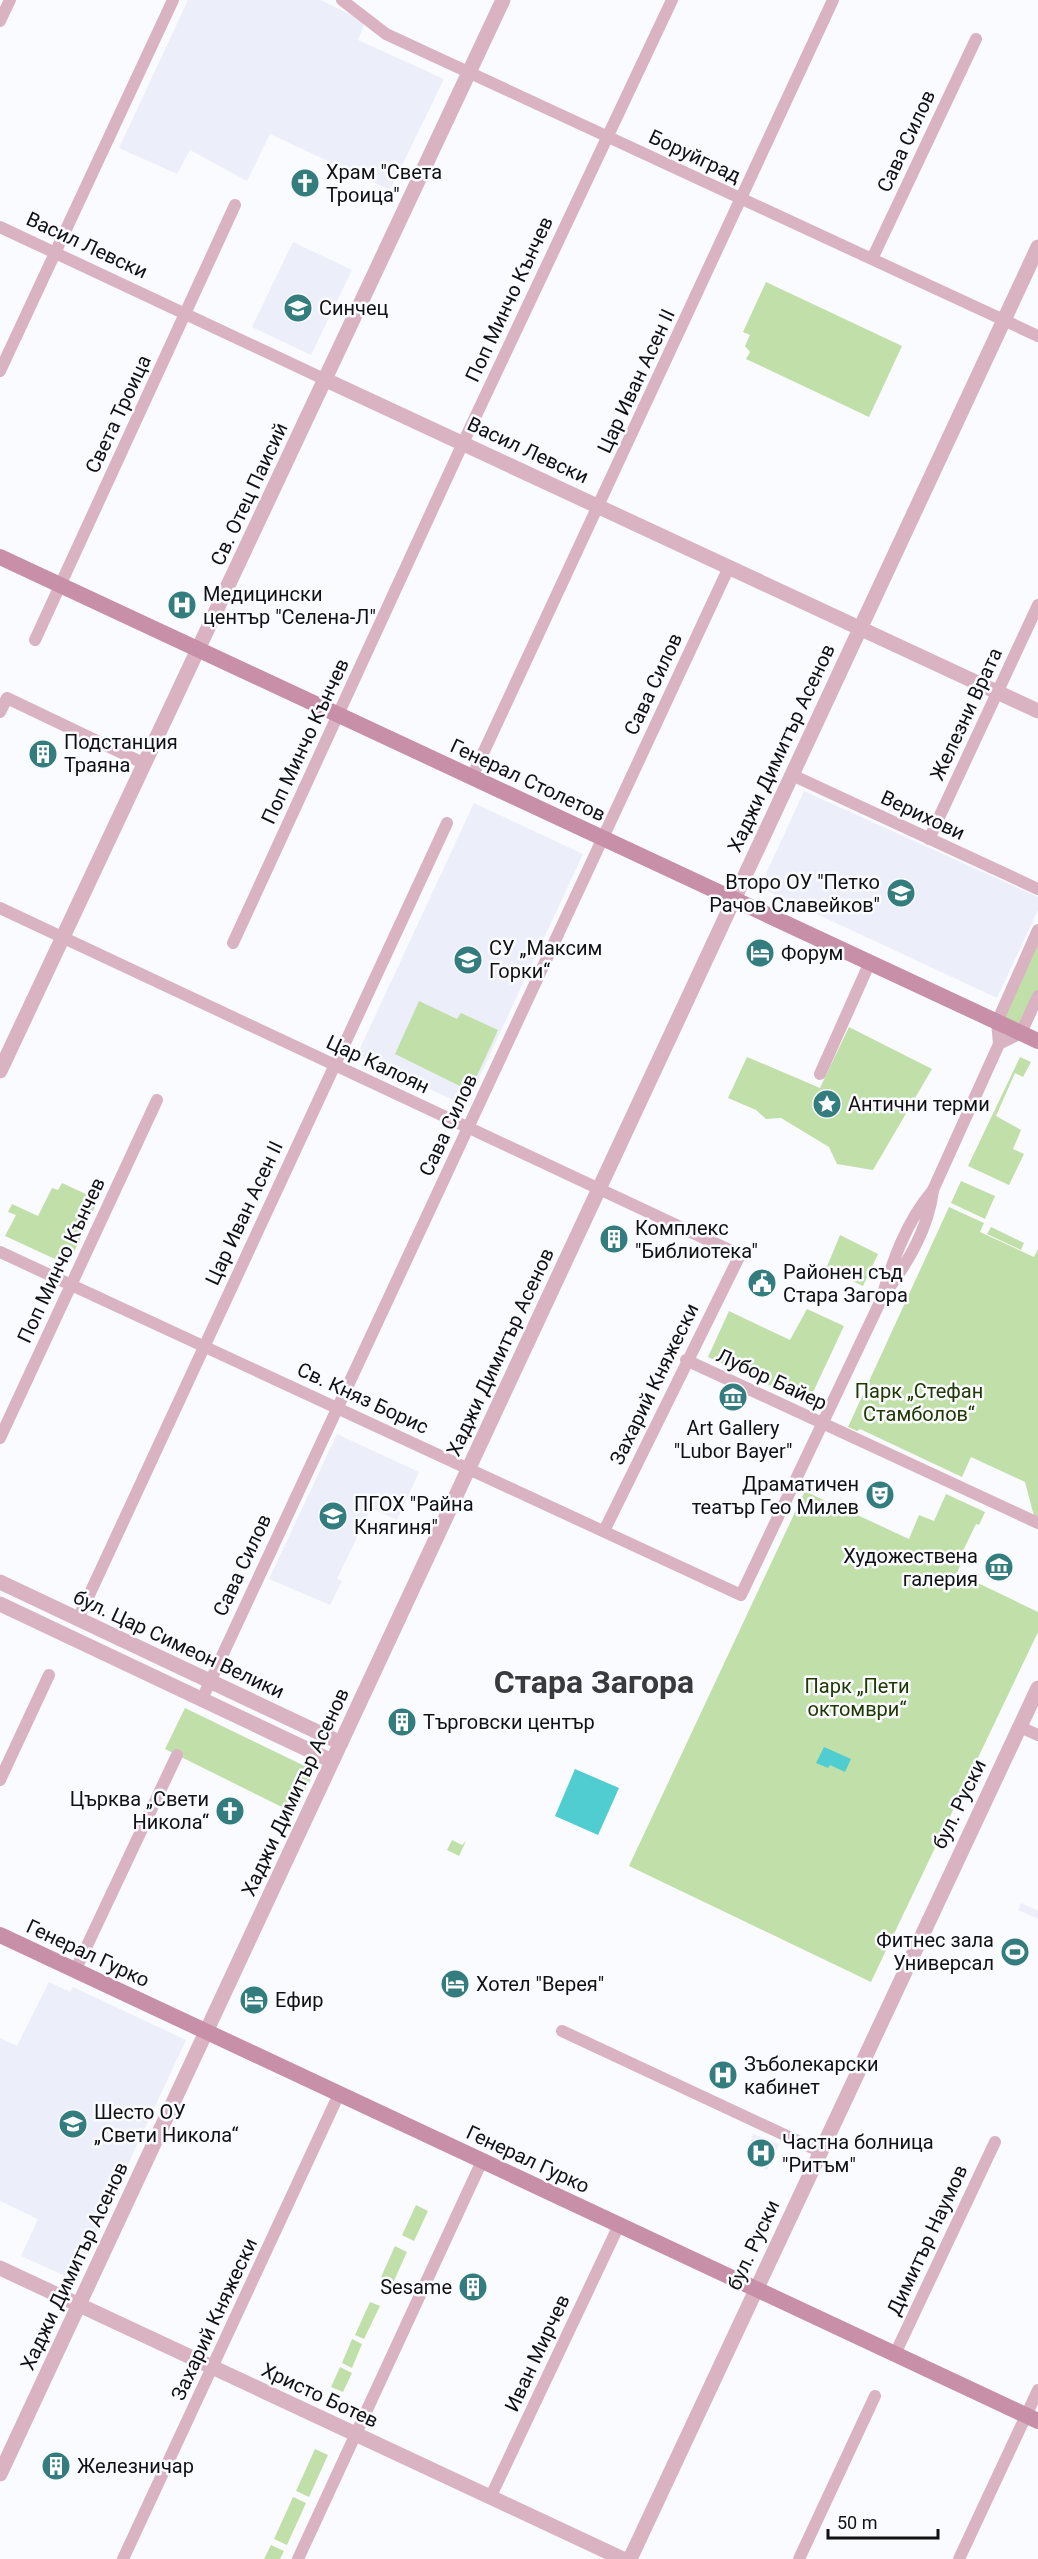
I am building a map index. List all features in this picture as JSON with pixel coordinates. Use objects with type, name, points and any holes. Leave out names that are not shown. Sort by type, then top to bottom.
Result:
[{"type":"main road","name":"Генерал Столетов","points":[[0,556],[1038,1041]]},
{"type":"main road","name":"Генерал Гурко","points":[[0,1935],[1032,2418]]},
{"type":"street","points":[[0,21],[10,0]]},
{"type":"street","points":[[0,371],[173,0]]},
{"type":"street","name":"Боруйград","points":[[342,0],[387,34],[1038,336]]},
{"type":"street","name":"Св. Отец Паисий","points":[[0,1071],[503,0]]},
{"type":"street","name":"Поп Минчо Кънчев","points":[[233,943],[463,443],[672,0]]},
{"type":"street","name":"Цар Иван Асен II","points":[[472,777],[833,0]]},
{"type":"street","name":"Сава Силов","points":[[872,259],[976,39]]},
{"type":"street","name":"Света Троица","points":[[35,640],[235,205]]},
{"type":"street","name":"Васил Левски","points":[[0,227],[1038,711]]},
{"type":"street","name":"Хаджи Димитър Асенов","points":[[0,2474],[1038,247]]},
{"type":"street","name":"Сава Силов","points":[[202,1699],[729,567]]},
{"type":"street","name":"Железни Врата","points":[[929,839],[1038,605]]},
{"type":"street","points":[[0,712],[7,698],[145,764]]},
{"type":"street","name":"Верихови","points":[[792,775],[1038,890]]},
{"type":"street","name":"Цар Иван Асен II","points":[[78,1619],[447,823]]},
{"type":"street","name":"Цар Калоян","points":[[0,908],[740,1255]]},
{"type":"street","points":[[824,1424],[881,1300],[893,1261],[918,1208],[933,1190],[999,1044],[996,1022],[1038,930]]},
{"type":"street","points":[[820,1074],[870,963]]},
{"type":"street","points":[[999,1044],[1021,1033],[1038,996]]},
{"type":"street","name":"Поп Минчо Кънчев","points":[[0,1438],[158,1100]]},
{"type":"street","points":[[881,1300],[904,1268],[930,1215],[933,1190]]},
{"type":"street","name":"Св. Княз Борис","points":[[0,1252],[741,1595],[824,1424]]},
{"type":"street","name":"Захарий Княжески","points":[[604,1531],[686,1360],[740,1255]]},
{"type":"street","name":"Лубор Байер","points":[[686,1360],[1038,1523]]},
{"type":"street","name":"бул. Цар Симеон Велики","points":[[0,1582],[341,1743]]},
{"type":"street","name":"бул. Цар Симеон Велики","points":[[0,1604],[332,1761]]},
{"type":"street","points":[[0,1779],[49,1675]]},
{"type":"street","name":"бул. Руски","points":[[630,2559],[819,2151],[1038,1688]]},
{"type":"street","points":[[1020,1727],[1038,1735]]},
{"type":"street","points":[[75,1971],[177,1755]]},
{"type":"street","points":[[562,2031],[819,2151]]},
{"type":"street","name":"Захарий Княжески","points":[[123,2559],[339,2094]]},
{"type":"street","name":"Димитър Наумов","points":[[895,2354],[995,2142]]},
{"type":"street","points":[[298,2559],[482,2161]]},
{"type":"street","name":"Иван Мирчев","points":[[490,2498],[619,2224]]},
{"type":"street","name":"Христо Ботев","points":[[0,2268],[623,2559]]},
{"type":"street","points":[[959,2559],[1032,2418],[1038,2390]]},
{"type":"street","points":[[799,2559],[875,2396]]},
{"type":"shaded area","points":[[188,0],[321,0],[365,22],[358,40],[444,79],[390,190],[270,134],[247,181],[190,150],[177,174],[119,148]]},
{"type":"shaded area","name":"Синчец","points":[[293,242],[352,270],[311,355],[252,327]]},
{"type":"shaded area","name":"Второ ОУ \"Петко Рачов Славейков\"","points":[[804,791],[1038,897],[1038,910],[997,998],[765,890],[765,876]]},
{"type":"shaded area","name":"СУ „Максим Горки“","points":[[474,803],[583,854],[466,1106],[357,1055]]},
{"type":"shaded area","name":"ПГОХ \"Райна Княгиня\"","points":[[337,1434],[419,1472],[397,1520],[371,1508],[337,1579],[342,1581],[330,1605],[269,1579]]},
{"type":"shaded area","points":[[1021,1903],[1038,1911],[1038,1919],[1018,1910]]},
{"type":"shaded area","name":"Шесто ОУ „Свети Никола“","points":[[49,1982],[70,1992],[73,1987],[186,2040],[74,2280],[21,2256],[38,2219],[0,2201],[0,2038],[17,2046]]},
{"type":"shaded area","name":"Частна болница \"Ритъм\"","points":[[753,2134],[779,2144],[767,2170],[756,2165],[758,2161],[746,2155]]},
{"type":"green space","points":[[766,282],[902,346],[869,417],[746,359],[750,352],[745,346],[750,335],[743,332]]},
{"type":"green space","points":[[1038,931],[1038,996],[1021,1033],[997,1022]]},
{"type":"green space","points":[[419,1001],[457,1019],[461,1013],[498,1030],[470,1091],[395,1054]]},
{"type":"green space","name":"Антични терми","points":[[849,1027],[932,1069],[873,1170],[837,1164],[829,1147],[781,1118],[766,1119],[756,1110],[728,1098],[747,1057],[820,1088]]},
{"type":"green space","points":[[1020,1057],[1031,1062],[1023,1077],[1015,1073],[996,1116],[1021,1130],[1013,1149],[1024,1154],[1009,1185],[968,1166]]},
{"type":"green space","points":[[961,1181],[995,1196],[985,1219],[951,1203]]},
{"type":"green space","points":[[62,1183],[88,1195],[100,1196],[68,1265],[5,1236],[16,1215],[8,1212],[12,1204],[38,1216],[52,1188],[58,1190]]},
{"type":"green space","name":"Парк „Стефан Стамболов“","points":[[949,1207],[984,1223],[980,1232],[1034,1257],[1038,1249],[1038,1518],[1034,1516],[1025,1482],[971,1457],[962,1477],[860,1429],[857,1431],[848,1427]]},
{"type":"green space","points":[[991,1227],[1024,1243],[1021,1250],[987,1234]]},
{"type":"green space","points":[[840,1235],[878,1254],[863,1286],[826,1269]]},
{"type":"green space","points":[[807,1309],[844,1326],[808,1403],[708,1357],[729,1311],[790,1340]]},
{"type":"green space","name":"Парк „Пети октомври“","points":[[805,1491],[836,1506],[838,1511],[847,1515],[853,1513],[909,1539],[919,1515],[934,1521],[946,1494],[985,1512],[979,1525],[976,1524],[959,1559],[962,1561],[957,1573],[1038,1612],[1038,1632],[871,1982],[629,1866]]},
{"type":"green space","points":[[185,1708],[315,1771],[294,1813],[165,1749]]},
{"type":"green space","points":[[452,1840],[462,1845],[466,1841],[459,1856],[447,1850]]},
{"type":"green space","points":[[416,2205],[428,2211],[414,2241],[402,2235]]},
{"type":"green space","points":[[395,2246],[407,2252],[393,2283],[381,2277]]},
{"type":"green space","points":[[370,2302],[380,2306],[364,2339],[355,2335]]},
{"type":"green space","points":[[352,2339],[362,2344],[352,2368],[342,2363]]},
{"type":"green space","points":[[340,2367],[352,2373],[343,2392],[331,2387]]},
{"type":"green space","points":[[315,2449],[328,2455],[309,2497],[296,2491]]},
{"type":"green space","points":[[293,2497],[306,2503],[287,2545],[274,2539]]},
{"type":"green space","points":[[271,2545],[284,2551],[280,2559],[264,2559]]},
{"type":"water","points":[[824,1747],[851,1759],[845,1772],[830,1765],[828,1768],[816,1763]]},
{"type":"water","points":[[575,1769],[619,1788],[598,1835],[555,1816]]},
{"type":"place","name":"Храм \"Света Троица\"","points":[[305,183]]},
{"type":"place","name":"Синчец","points":[[298,308]]},
{"type":"place","name":"Медицински център \"Селена-Л\"","points":[[182,605]]},
{"type":"place","name":"Подстанция Траяна","points":[[43,754]]},
{"type":"place","name":"Второ ОУ \"Петко Рачов Славейков\"","points":[[901,893]]},
{"type":"place","name":"Форум","points":[[760,953]]},
{"type":"place","name":"СУ „Максим Горки“","points":[[468,960]]},
{"type":"place","name":"Антични терми","points":[[827,1104]]},
{"type":"place","name":"Комплекс \"Библиотека\"","points":[[614,1239]]},
{"type":"place","name":"Районен съд Стара Загора","points":[[762,1283]]},
{"type":"place","name":"Art Gallery \"Lubor Bayer\"","points":[[733,1397]]},
{"type":"place","name":"Драматичен театър Гео Милев","points":[[880,1495]]},
{"type":"place","name":"ПГОХ \"Райна Княгиня\"","points":[[333,1516]]},
{"type":"place","name":"Художествена галерия","points":[[999,1567]]},
{"type":"place","name":"Търговски център","points":[[402,1722]]},
{"type":"place","name":"Църква „Свети Никола“","points":[[230,1811]]},
{"type":"place","name":"Фитнес зала Универсал","points":[[1015,1952]]},
{"type":"place","name":"Хотел \"Верея\"","points":[[455,1984]]},
{"type":"place","name":"Ефир","points":[[254,2000]]},
{"type":"place","name":"Зъболекарски кабинет","points":[[723,2075]]},
{"type":"place","name":"Шесто ОУ „Свети Никола“","points":[[73,2124]]},
{"type":"place","name":"Частна болница \"Ритъм\"","points":[[761,2153]]},
{"type":"place","name":"Sesame","points":[[473,2287]]},
{"type":"place","name":"Железничар","points":[[56,2466]]},
{"type":"district","name":"Стара Загора","points":[[594,1682]]}]
